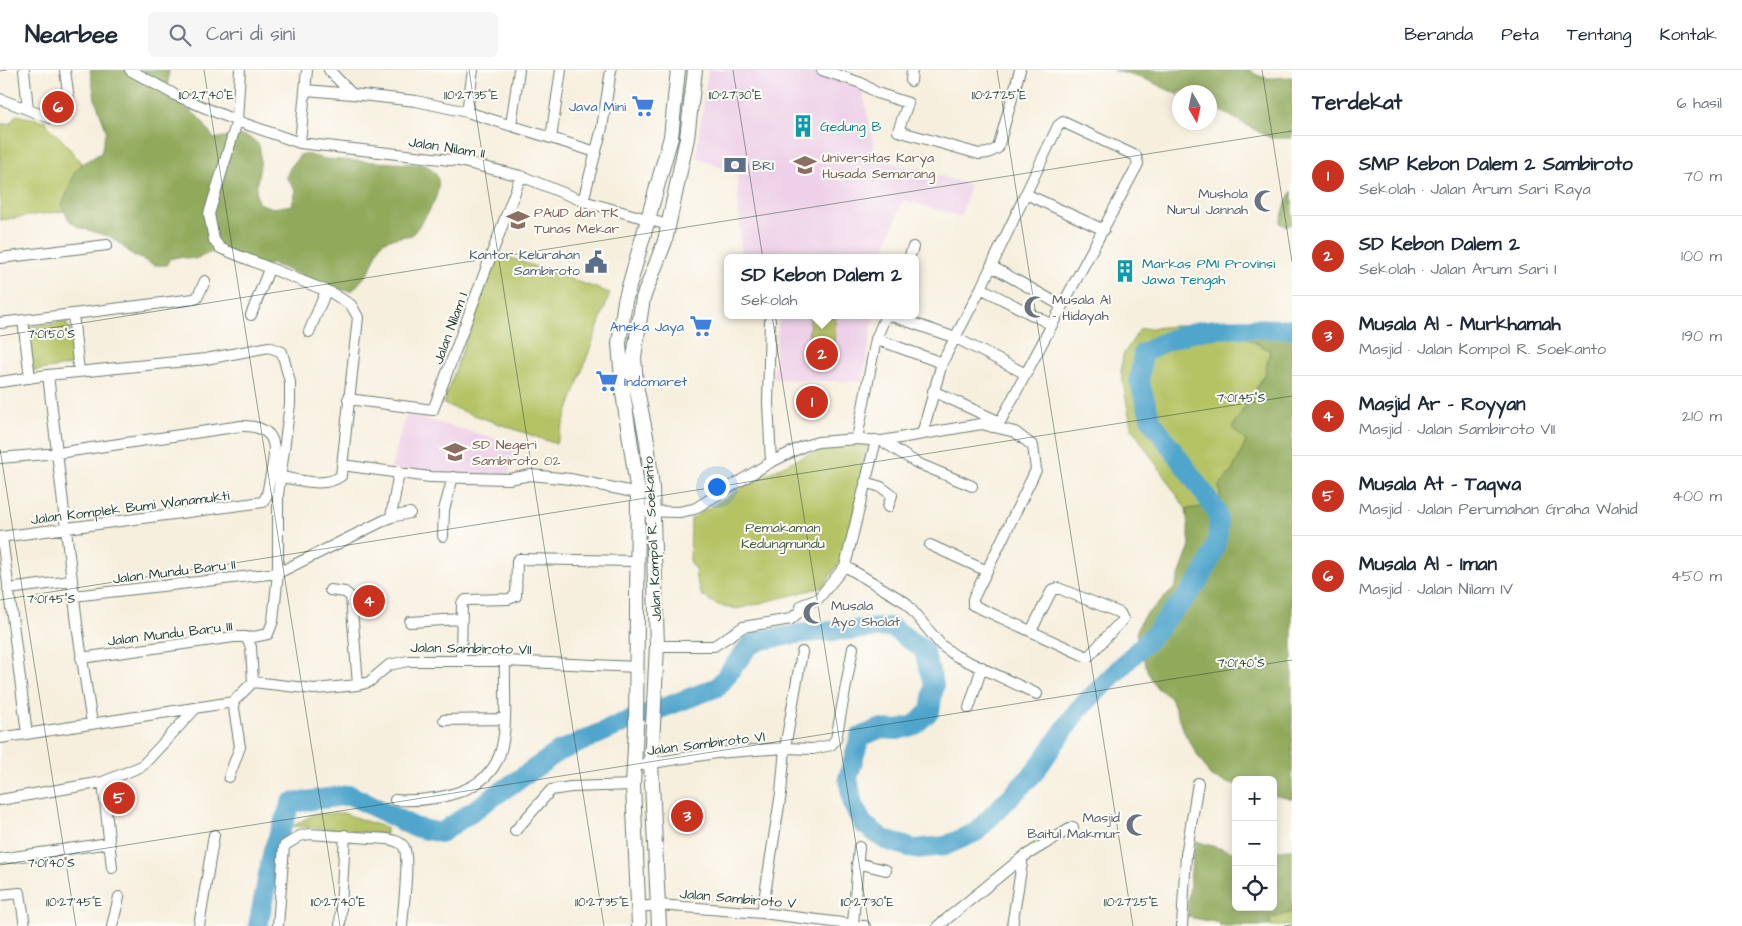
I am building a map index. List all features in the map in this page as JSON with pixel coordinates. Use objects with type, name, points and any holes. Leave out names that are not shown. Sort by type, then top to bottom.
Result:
[{"type":"main road","name":"Jalan Kompol R. Soekanto","points":[[639,926],[633,785],[636,727],[636,511],[638,493],[619,360],[620,329],[625,301],[671,137],[678,70]]},
{"type":"main road","name":"Jalan Kompol R. Soekanto","points":[[659,926],[651,763],[656,684],[652,512],[647,441],[636,385],[634,357],[643,298],[655,270],[668,225],[687,138],[695,70]]},
{"type":"main road","points":[[625,301],[643,298]]},
{"type":"street","points":[[24,70],[28,109]]},
{"type":"street","points":[[0,100],[50,118],[68,116],[70,107],[65,70]]},
{"type":"street","name":"Jalan Nilam II","points":[[130,70],[177,96],[237,121],[300,143],[459,160],[522,176],[583,201],[648,221],[668,225]]},
{"type":"street","points":[[240,70],[237,121],[208,214],[214,240],[220,248],[326,291],[351,304],[358,317],[341,476],[333,482],[281,477]]},
{"type":"street","points":[[300,143],[307,70]]},
{"type":"street","points":[[329,70],[352,94]]},
{"type":"street","points":[[467,112],[473,70]]},
{"type":"street","points":[[511,125],[519,70]]},
{"type":"street","points":[[551,138],[561,70]]},
{"type":"street","points":[[583,201],[596,152],[611,70]]},
{"type":"street","points":[[822,70],[861,83],[877,93],[908,103],[898,131],[978,154],[988,153],[998,148],[1020,70]]},
{"type":"street","points":[[911,81],[912,70]]},
{"type":"street","points":[[306,90],[416,102],[467,112],[596,152]]},
{"type":"street","points":[[922,434],[942,362],[981,288],[1060,123],[1138,157],[1138,164],[1026,374],[996,424]]},
{"type":"street","name":"Jalan Nilam I","points":[[348,398],[433,410],[522,176]]},
{"type":"street","points":[[1026,194],[1104,230]]},
{"type":"street","points":[[0,258],[107,246]]},
{"type":"street","points":[[910,254],[913,247]]},
{"type":"street","points":[[991,266],[1062,306]]},
{"type":"street","points":[[251,315],[269,269]]},
{"type":"street","points":[[0,323],[194,299],[197,298],[205,281]]},
{"type":"street","points":[[981,288],[1052,325]]},
{"type":"street","points":[[309,332],[326,291]]},
{"type":"street","points":[[73,314],[79,372]]},
{"type":"street","points":[[858,439],[876,339],[886,319]]},
{"type":"street","points":[[900,319],[956,338],[1026,374]]},
{"type":"street","points":[[23,320],[30,378]]},
{"type":"street","points":[[770,320],[768,403],[771,462]]},
{"type":"street","points":[[876,339],[942,362]]},
{"type":"street","points":[[0,382],[48,375],[206,359],[269,346],[282,352],[290,382],[290,404],[278,495],[278,573],[271,631],[268,634],[248,638]]},
{"type":"street","points":[[48,375],[71,581],[92,724]]},
{"type":"street","points":[[933,391],[1015,432],[1033,446],[1036,470],[973,599],[973,604],[1030,632],[1089,656],[1124,619],[1120,613],[1058,588],[1052,590],[1030,632]]},
{"type":"street","points":[[636,511],[679,512],[694,509],[771,462],[804,446],[837,439],[879,441],[970,425],[996,424]]},
{"type":"street","name":"Jalan Komplek Bumi Wanamukti","points":[[1,537],[263,502],[267,495],[274,440],[269,432],[262,427],[241,426],[58,453]]},
{"type":"street","points":[[656,646],[714,646],[742,627],[791,619],[799,612],[802,605],[818,599],[845,566],[865,482],[879,441]]},
{"type":"street","points":[[879,441],[917,463],[972,486]]},
{"type":"street","points":[[0,458],[58,453]]},
{"type":"street","points":[[342,465],[430,477],[452,476],[509,479],[531,475],[570,479],[638,493]]},
{"type":"street","points":[[391,517],[398,472]]},
{"type":"street","points":[[443,536],[444,510],[452,476]]},
{"type":"street","points":[[865,482],[881,487],[892,494],[888,507]]},
{"type":"street","name":"Jalan Mundu Baru II","points":[[73,596],[278,573],[391,517],[410,513]]},
{"type":"street","points":[[1,537],[27,734]]},
{"type":"street","points":[[930,545],[987,571]]},
{"type":"street","points":[[462,661],[462,603],[466,600],[509,599],[516,596],[517,561],[521,558],[636,561]]},
{"type":"street","points":[[845,566],[905,602],[941,646],[956,656],[1037,694]]},
{"type":"street","points":[[8,589],[71,581]]},
{"type":"street","points":[[330,590],[345,592],[351,597],[358,685]]},
{"type":"street","points":[[410,622],[461,619]]},
{"type":"street","name":"Jalan Mundu Baru III","points":[[82,658],[234,637],[248,638],[252,656],[253,682]]},
{"type":"street","name":"Jalan Sambiroto VI","points":[[633,766],[716,753],[785,748],[813,749],[831,745],[836,739],[853,648]]},
{"type":"street","points":[[762,913],[782,793],[785,748],[802,652]]},
{"type":"street","points":[[395,800],[436,799],[456,794],[484,778],[494,769],[501,750],[504,719],[505,661]]},
{"type":"street","name":"Jalan Sambiroto VII","points":[[253,682],[314,689],[358,685],[370,682],[389,665],[398,662],[505,661],[636,667]]},
{"type":"street","points":[[969,708],[982,667]]},
{"type":"street","points":[[0,738],[233,702],[253,682]]},
{"type":"street","points":[[229,777],[240,747],[233,702]]},
{"type":"street","points":[[0,800],[104,782],[142,766],[195,709]]},
{"type":"street","points":[[444,720],[504,719]]},
{"type":"street","points":[[104,782],[112,868]]},
{"type":"street","points":[[1182,926],[1186,855],[1198,783]]},
{"type":"street","points":[[515,831],[551,790],[571,787],[633,785]]},
{"type":"street","points":[[938,926],[1023,857],[1074,827]]},
{"type":"street","points":[[278,926],[284,846],[300,836],[309,834],[387,838],[403,846],[406,860],[402,926]]},
{"type":"street","points":[[199,926],[214,835]]},
{"type":"street","points":[[340,926],[345,836]]},
{"type":"street","points":[[0,859],[109,843]]},
{"type":"street","points":[[851,924],[859,847]]},
{"type":"street","points":[[1012,926],[1023,857]]},
{"type":"street","points":[[857,863],[886,870]]},
{"type":"street","points":[[0,895],[20,893],[25,926]]},
{"type":"street","points":[[112,926],[118,897]]},
{"type":"street","name":"Jalan Sambiroto V","points":[[638,907],[659,905],[762,913],[865,926]]},
{"type":"shaded area","name":"Universitas Karya Husada Semarang","points":[[708,70],[803,70],[827,75],[862,89],[877,161],[915,168],[970,185],[961,217],[903,200],[886,246],[887,254],[741,254],[737,174],[696,157]]},
{"type":"shaded area","points":[[779,319],[873,319],[863,382],[773,379]]},
{"type":"shaded area","name":"SD Negeri Sambiroto 02","points":[[406,414],[516,444],[508,477],[491,472],[489,477],[428,475],[391,468]]},
{"type":"green space","points":[[90,70],[169,70],[170,95],[177,103],[200,118],[214,139],[244,136],[259,145],[261,160],[256,189],[258,203],[273,208],[292,205],[296,191],[286,177],[300,155],[305,154],[325,159],[425,165],[434,172],[438,180],[435,199],[412,235],[390,239],[381,243],[369,272],[352,291],[341,290],[320,283],[273,264],[246,269],[235,258],[220,249],[195,259],[179,257],[169,259],[167,265],[154,265],[133,255],[111,237],[78,227],[69,220],[62,206],[75,172],[82,164],[101,153],[106,130],[95,99]]},
{"type":"green space","points":[[1113,70],[1250,70],[1255,74],[1265,77],[1292,77],[1292,136],[1291,138],[1270,138],[1217,109],[1217,85],[1172,85],[1172,92],[1147,80]]},
{"type":"green space","points":[[16,115],[46,121],[50,129],[64,142],[82,164],[75,172],[62,206],[64,211],[0,220],[0,124],[10,124]]},
{"type":"green space","points":[[1292,191],[1292,224],[1285,226],[1280,223],[1287,200]]},
{"type":"green space","points":[[497,253],[610,293],[556,444],[443,404]]},
{"type":"green space","points":[[810,319],[836,319],[834,349],[808,347]]},
{"type":"green space","points":[[1244,320],[1248,339],[1270,350],[1265,374],[1232,428],[1246,442],[1232,471],[1219,486],[1221,500],[1206,507],[1186,509],[1131,427],[1121,371],[1123,355],[1140,329]]},
{"type":"green space","points":[[1244,320],[1292,321],[1292,799],[1277,796],[1277,776],[1232,776],[1232,785],[1211,777],[1186,736],[1171,698],[1157,688],[1148,673],[1136,633],[1142,618],[1174,589],[1190,546],[1186,509],[1206,507],[1221,500],[1219,486],[1232,471],[1246,442],[1232,428],[1265,374],[1270,350],[1248,339]]},
{"type":"green space","points":[[65,321],[70,330],[73,365],[33,371],[28,327]]},
{"type":"green space","name":"Pemakaman Kedungmundu","points":[[840,442],[867,444],[852,526],[839,563],[823,587],[737,609],[718,605],[702,596],[696,579],[695,569],[690,563],[691,519],[782,466]]},
{"type":"green space","points":[[343,813],[386,828],[386,834],[293,826],[314,814]]},
{"type":"green space","points":[[1196,841],[1232,852],[1232,911],[1277,911],[1277,851],[1292,848],[1292,912],[1270,919],[1271,926],[1220,926],[1220,923],[1187,917],[1192,859]]},
{"type":"green space","points":[[1292,912],[1292,926],[1271,926],[1270,919]]},
{"type":"waterway","points":[[258,926],[273,850],[291,803],[350,795],[414,827],[441,833],[558,752],[623,723],[718,687],[749,646],[762,640],[804,633],[891,627],[923,649],[934,685],[930,711],[915,725],[897,730],[879,729],[860,737],[848,778],[853,805],[863,824],[885,840],[915,849],[945,846],[976,832],[1034,773],[1078,710],[1158,630],[1166,618],[1191,592],[1211,558],[1218,533],[1216,510],[1151,420],[1139,381],[1143,353],[1162,343],[1198,331],[1233,328],[1292,329]]},
{"type":"place","name":"Java Mini","points":[[643,106]]},
{"type":"place","name":"Musala Al - Iman","points":[[58,107]]},
{"type":"place","name":"Gedung B","points":[[803,126]]},
{"type":"place","name":"BRI","points":[[735,165]]},
{"type":"place","name":"Universitas Karya Husada Semarang","points":[[805,165]]},
{"type":"place","name":"Mushola Nurul Jannah","points":[[1265,201]]},
{"type":"place","name":"PAUD dan TK Tunas Mekar","points":[[518,220]]},
{"type":"place","name":"Kantor Kelurahan Sambiroto","points":[[596,262]]},
{"type":"place","name":"Markas PMI Provinsi Jawa Tengah","points":[[1125,271]]},
{"type":"place","name":"Musala Al - Hidayah","points":[[1035,307]]},
{"type":"place","name":"Aneka Jaya","points":[[701,326]]},
{"type":"place","name":"SD Kebon Dalem 2","points":[[822,354]]},
{"type":"place","name":"Indomaret","points":[[607,381]]},
{"type":"place","name":"SMP Kebon Dalem 2 Sambiroto","points":[[812,402]]},
{"type":"place","name":"SD Negeri Sambiroto 02","points":[[455,452]]},
{"type":"place","name":"Masjid Ar - Royyan","points":[[369,601]]},
{"type":"place","name":"Musala Ayo Sholat","points":[[814,613]]},
{"type":"place","name":"Musala At - Taqwa","points":[[119,798]]},
{"type":"place","name":"Musala Al - Murkhamah","points":[[687,816]]},
{"type":"place","name":"Masjid Baitul Makmur","points":[[1137,825]]}]
